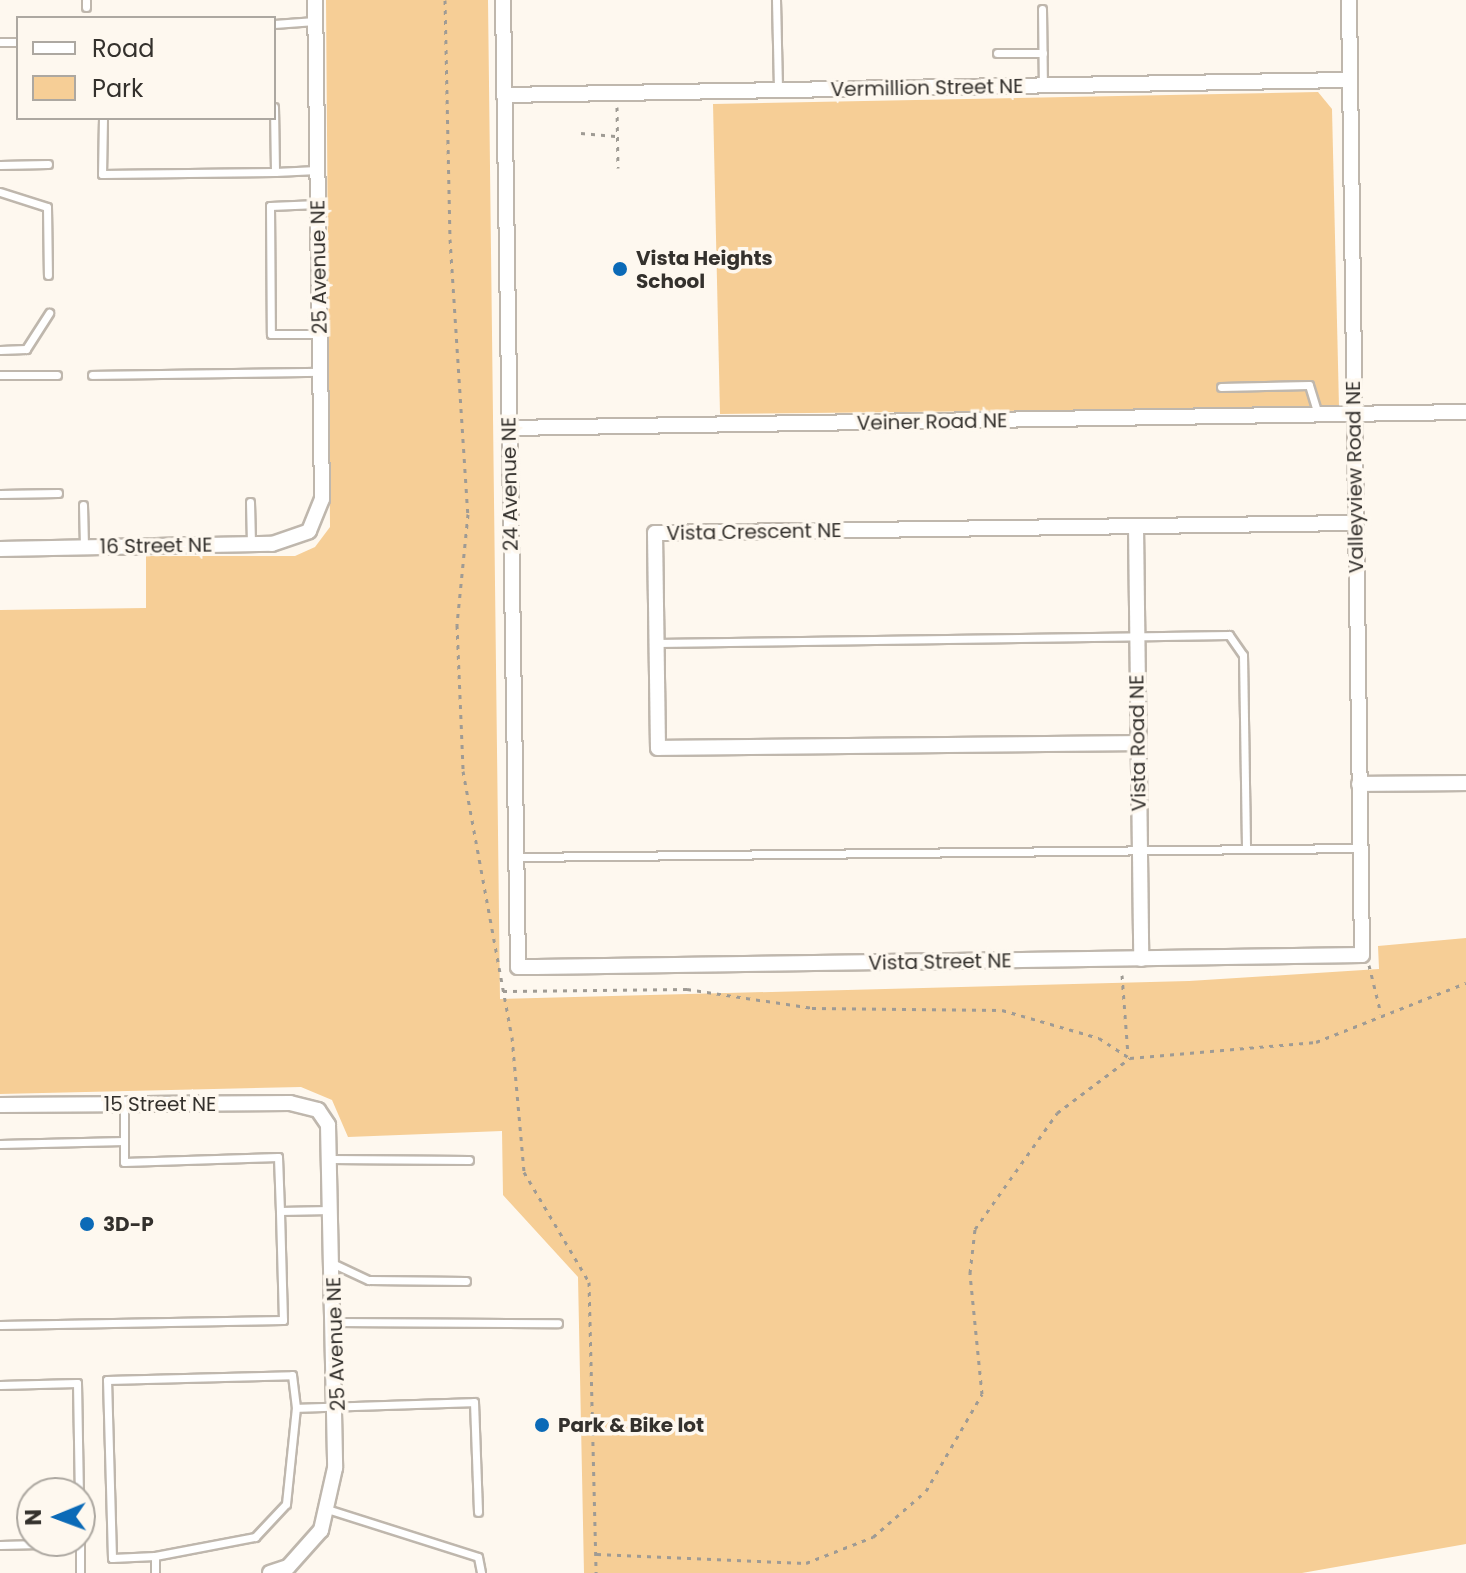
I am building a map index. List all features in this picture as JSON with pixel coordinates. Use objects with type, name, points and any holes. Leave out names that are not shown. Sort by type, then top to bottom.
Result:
[{"type":"street","name":"25 Avenue NE","points":[[309,531],[322,499],[315,0]]},
{"type":"street","name":"24 Avenue NE","points":[[503,0],[518,967]]},
{"type":"street","name":"Valleyview Road NE","points":[[1349,0],[1362,955]]},
{"type":"street","name":"Vermillion Street NE","points":[[504,95],[1350,80]]},
{"type":"street","name":"Veiner Road NE","points":[[509,428],[1318,417],[1353,413],[1466,412]]},
{"type":"street","name":"Vista Crescent NE","points":[[1138,743],[658,748],[655,533],[1355,523]]},
{"type":"street","name":"Vista Road NE","points":[[1136,526],[1141,959]]},
{"type":"street","name":"16 Street NE","points":[[0,549],[251,545],[309,531]]},
{"type":"street","points":[[1359,784],[1466,783]]},
{"type":"street","name":"Vista Street NE","points":[[518,967],[1362,955]]},
{"type":"street","name":"15 Street NE","points":[[0,1105],[290,1103],[318,1110]]},
{"type":"street","name":"25 Avenue NE","points":[[288,1570],[321,1530],[327,1509],[339,1407],[331,1159],[318,1110]]},
{"type":"street","points":[[270,1573],[288,1570]]},
{"type":"lane","points":[[776,0],[778,91]]},
{"type":"lane","points":[[1042,9],[1043,86]]},
{"type":"lane","points":[[276,24],[315,21]]},
{"type":"lane","points":[[997,53],[1043,53]]},
{"type":"lane","points":[[103,120],[102,174],[317,170]]},
{"type":"lane","points":[[274,120],[275,172]]},
{"type":"lane","points":[[0,165],[48,164]]},
{"type":"lane","points":[[0,192],[47,207],[48,275]]},
{"type":"lane","points":[[318,204],[270,206],[271,334],[319,334]]},
{"type":"lane","points":[[0,350],[26,349],[49,313]]},
{"type":"lane","points":[[92,375],[320,372]]},
{"type":"lane","points":[[0,375],[57,375]]},
{"type":"lane","points":[[1221,387],[1309,385],[1318,417]]},
{"type":"lane","points":[[0,494],[58,493]]},
{"type":"lane","points":[[250,502],[251,545]]},
{"type":"lane","points":[[83,505],[84,547]]},
{"type":"lane","points":[[657,643],[1219,634],[1241,647],[1246,847]]},
{"type":"lane","points":[[515,857],[1360,848]]},
{"type":"lane","points":[[0,1325],[283,1320],[278,1157],[124,1162],[124,1104]]},
{"type":"lane","points":[[0,1144],[124,1141]]},
{"type":"lane","points":[[331,1159],[469,1160]]},
{"type":"lane","points":[[280,1211],[333,1210]]},
{"type":"lane","points":[[334,1264],[369,1280],[466,1281]]},
{"type":"lane","points":[[335,1322],[558,1323]]},
{"type":"lane","points":[[292,1375],[296,1408],[286,1504],[255,1537],[208,1552],[155,1556],[112,1558],[107,1380],[292,1375]]},
{"type":"lane","points":[[0,1385],[77,1383],[79,1477]]},
{"type":"lane","points":[[296,1408],[474,1402],[478,1512]]},
{"type":"lane","points":[[327,1509],[478,1557],[481,1573]]},
{"type":"lane","points":[[155,1556],[155,1573]]},
{"type":"path","points":[[617,107],[618,168]]},
{"type":"path","points":[[581,133],[618,136]]},
{"type":"path","points":[[1362,955],[1376,973],[1381,1014]]},
{"type":"path","points":[[1122,973],[1124,1040],[1130,1058]]},
{"type":"path","points":[[537,981],[537,988]]},
{"type":"path","points":[[596,1554],[823,1561],[873,1537],[914,1505],[984,1384],[970,1273],[979,1217],[1057,1113],[1130,1058],[1316,1042],[1466,983]]},
{"type":"path","points":[[503,991],[537,988],[687,989],[812,1008],[1002,1010],[1116,1045],[1130,1058]]},
{"type":"path","points":[[1116,1045],[1124,1040]]},
{"type":"green space","points":[[326,0],[488,0],[500,999],[1189,981],[1379,969],[1378,946],[1466,938],[1466,1544],[1302,1573],[584,1573],[578,1277],[503,1195],[502,1131],[348,1137],[332,1100],[301,1087],[0,1094],[0,610],[146,608],[146,556],[295,556],[315,547],[330,527]]},
{"type":"green space","points":[[1318,92],[1332,109],[1339,407],[720,414],[713,104]]},
{"type":"place","name":"Vista Heights School","points":[[620,269]]},
{"type":"place","name":"3D-P","points":[[87,1224]]},
{"type":"place","name":"Park & Bike lot","points":[[542,1425]]}]
